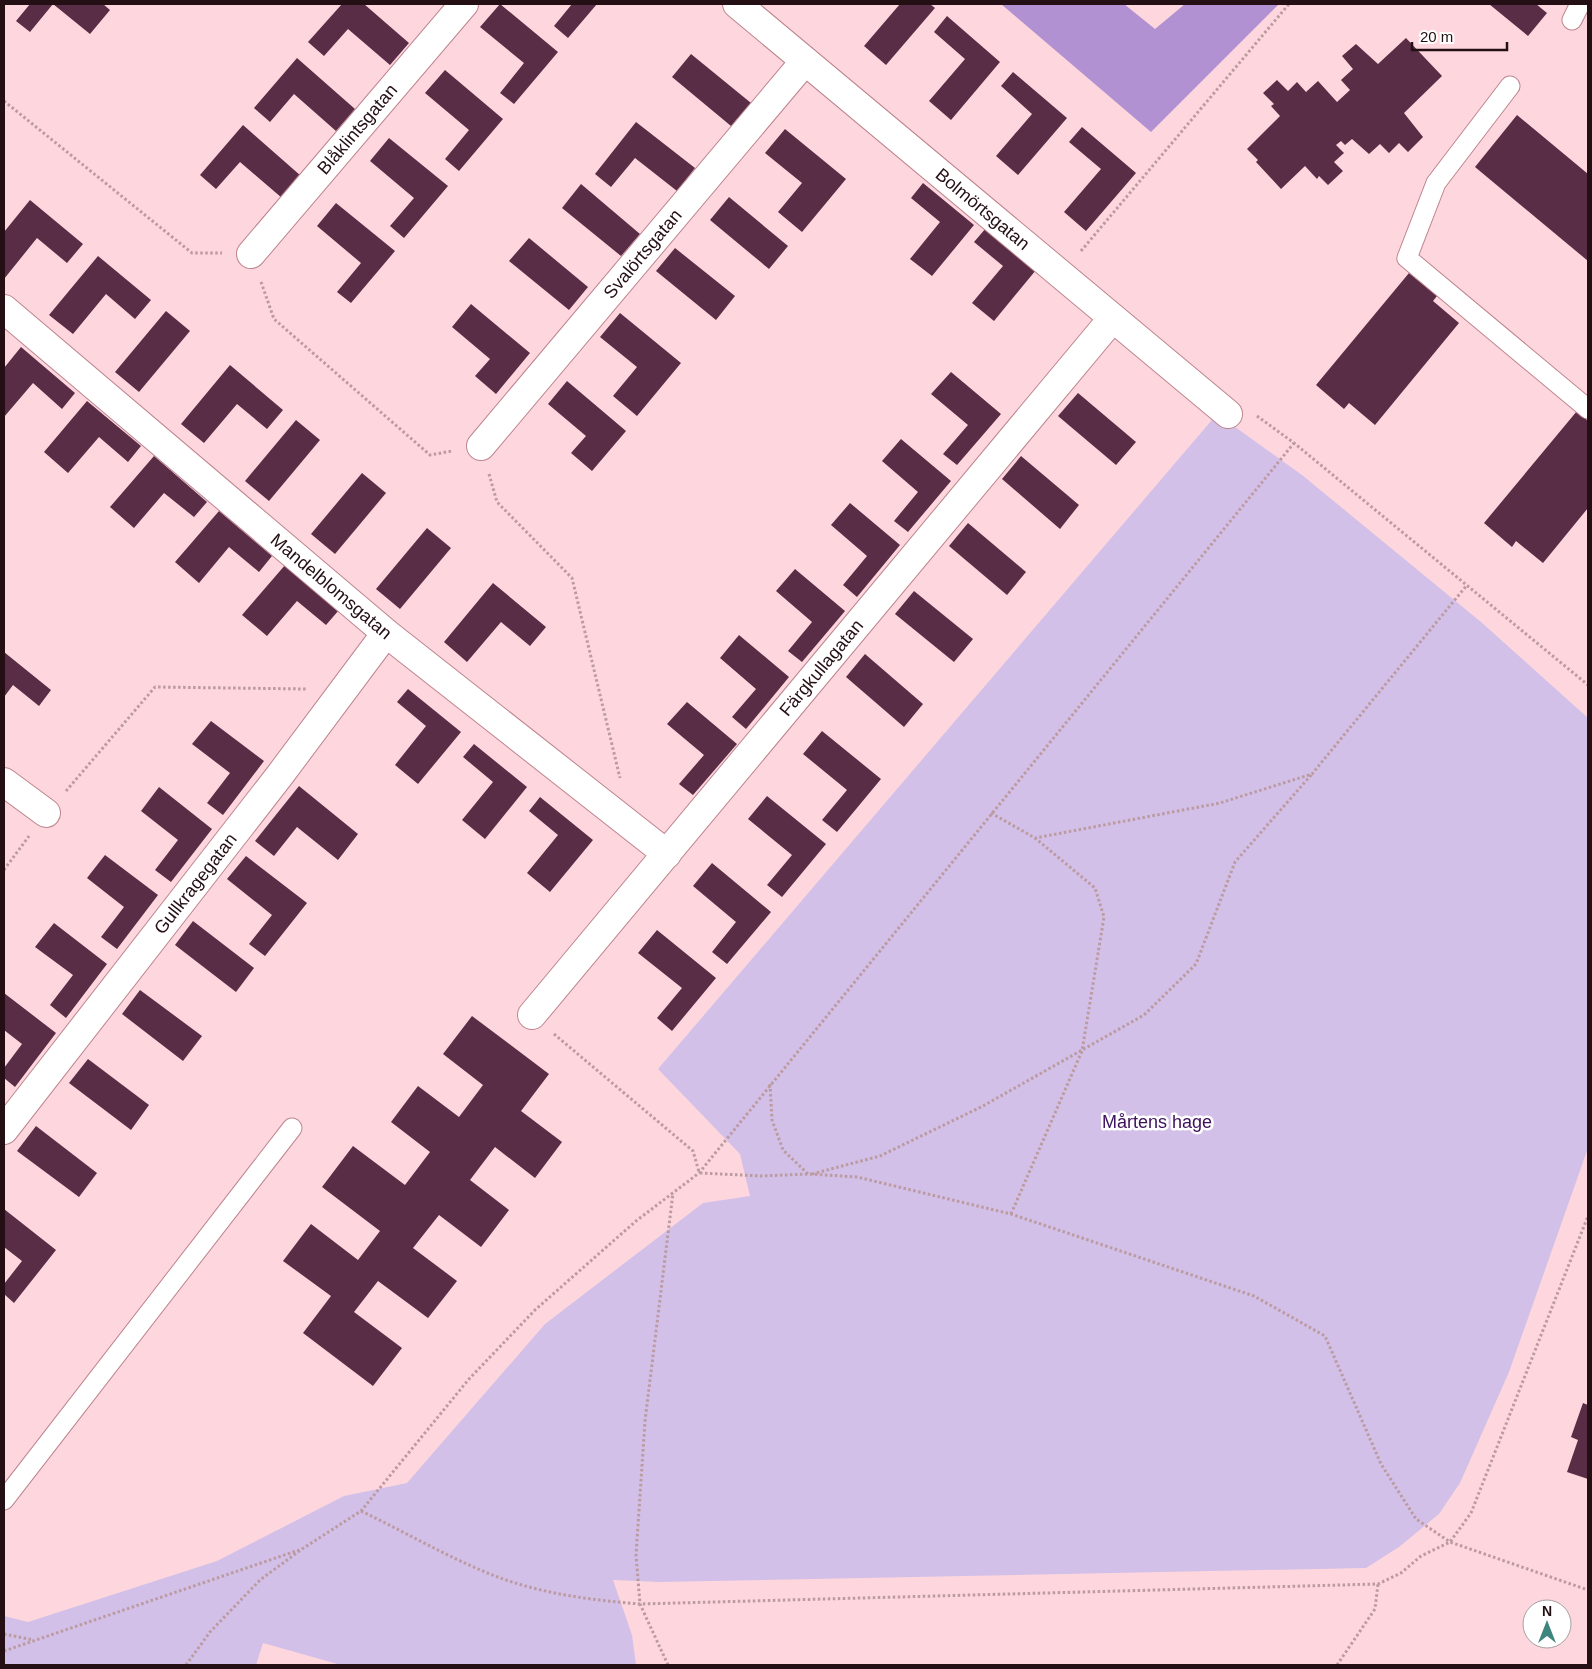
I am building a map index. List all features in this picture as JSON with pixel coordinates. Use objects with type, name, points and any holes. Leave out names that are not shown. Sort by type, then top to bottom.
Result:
[{"type":"street","name":"Blåklintsgatan","points":[[251,254],[464,4]]},
{"type":"street","name":"Bolmörtsgatan","points":[[737,4],[1228,414]]},
{"type":"street","name":"Svalörtsgatan","points":[[480,446],[805,61]]},
{"type":"street","name":"Mandelblomsgatan","points":[[4,309],[386,633],[667,854]]},
{"type":"street","name":"Färgkullagatan","points":[[532,1015],[1112,319]]},
{"type":"street","name":"Gullkragegatan","points":[[4,1130],[386,633]]},
{"type":"street","points":[[4,782],[46,813]]},
{"type":"lane","points":[[1510,86],[1436,183],[1408,258],[1588,409]]},
{"type":"lane","points":[[4,1500],[292,1128]]},
{"type":"path","points":[[1061,275],[1289,4]]},
{"type":"path","points":[[4,101],[192,253],[251,254],[274,319],[430,455],[480,446],[497,502],[572,578],[620,779]]},
{"type":"path","points":[[1228,414],[1244,407],[1294,443],[1588,685]]},
{"type":"path","points":[[186,1665],[210,1632],[260,1580],[302,1549],[361,1511],[469,1379],[535,1310],[636,1221],[699,1173],[1294,443]]},
{"type":"path","points":[[809,1174],[880,1156],[983,1106],[1144,1015],[1196,964],[1235,862],[1312,774],[1467,585]]},
{"type":"path","points":[[4,870],[46,813],[155,687],[344,690]]},
{"type":"path","points":[[1035,838],[1220,803],[1312,774]]},
{"type":"path","points":[[991,813],[1035,838],[1095,888],[1104,917],[1082,1051],[1011,1214]]},
{"type":"path","points":[[532,1015],[694,1151],[699,1173]]},
{"type":"path","points":[[770,1084],[772,1120],[783,1150],[809,1174]]},
{"type":"path","points":[[699,1173],[760,1176],[809,1174],[857,1177],[1011,1214],[1254,1296],[1325,1336],[1381,1464],[1416,1520],[1450,1542],[1588,1590]]},
{"type":"path","points":[[668,1665],[640,1604],[636,1555],[645,1421],[674,1192]]},
{"type":"path","points":[[361,1511],[494,1575],[519,1584],[599,1601],[640,1604],[1378,1584],[1401,1573],[1420,1556],[1450,1542],[1472,1513],[1588,1216]]},
{"type":"path","points":[[4,1651],[302,1549]]},
{"type":"path","points":[[1337,1665],[1375,1610],[1378,1584]]},
{"type":"path","points":[[4,1634],[34,1640]]},
{"type":"green space","name":"Mårtens hage","points":[[1217,414],[1302,475],[1481,622],[1588,718],[1588,1148],[1509,1372],[1460,1483],[1439,1514],[1399,1547],[1366,1568],[659,1582],[613,1580],[632,1635],[636,1665],[341,1665],[263,1643],[256,1665],[4,1665],[4,1616],[28,1622],[217,1561],[344,1496],[407,1483],[545,1324],[703,1203],[750,1196],[740,1154],[658,1069]]},
{"type":"shaded area","points":[[1001,4],[1124,4],[1155,29],[1185,4],[1279,4],[1151,132]]},
{"type":"building","points":[[30,4],[53,4],[30,32],[16,21]]},
{"type":"building","points":[[53,4],[103,4],[110,10],[90,34]]},
{"type":"building","points":[[342,4],[364,4],[409,43],[390,65],[348,29],[324,56],[308,42]]},
{"type":"building","points":[[500,4],[558,52],[514,104],[500,93],[524,63],[480,27]]},
{"type":"building","points":[[572,4],[597,4],[568,38],[554,26]]},
{"type":"building","points":[[900,4],[930,4],[935,8],[886,65],[864,46]]},
{"type":"building","points":[[1489,4],[1536,4],[1547,13],[1528,36]]},
{"type":"building","points":[[947,16],[1000,62],[951,120],[929,101],[965,59],[934,32]]},
{"type":"building","points":[[1406,38],[1442,76],[1404,113],[1423,137],[1408,152],[1399,143],[1389,153],[1380,144],[1369,154],[1352,139],[1345,145],[1341,141],[1336,145],[1344,153],[1334,162],[1343,171],[1328,185],[1319,176],[1317,179],[1305,166],[1281,189],[1256,162],[1258,160],[1247,149],[1280,116],[1271,106],[1274,104],[1263,93],[1277,80],[1288,91],[1297,82],[1306,92],[1318,81],[1337,102],[1350,90],[1341,80],[1353,69],[1342,56],[1356,44],[1378,64]]},
{"type":"building","points":[[691,54],[751,103],[731,126],[672,77]]},
{"type":"building","points":[[297,58],[355,109],[336,131],[294,94],[270,122],[254,108]]},
{"type":"building","points":[[445,70],[503,119],[459,171],[445,159],[469,130],[425,93]]},
{"type":"building","points":[[1013,72],[1067,118],[1018,175],[996,156],[1032,114],[1001,86]]},
{"type":"building","points":[[1517,115],[1588,174],[1588,261],[1475,167]]},
{"type":"building","points":[[636,122],[695,168],[677,191],[635,158],[611,187],[595,174]]},
{"type":"building","points":[[243,125],[301,176],[282,198],[240,162],[216,189],[200,175]]},
{"type":"building","points":[[1082,127],[1136,173],[1086,231],[1064,212],[1101,169],[1069,142]]},
{"type":"building","points":[[785,129],[846,179],[802,232],[778,212],[802,183],[765,153]]},
{"type":"building","points":[[389,138],[448,186],[404,238],[390,226],[414,198],[370,161]]},
{"type":"building","points":[[923,183],[974,225],[932,276],[910,259],[940,222],[911,198]]},
{"type":"building","points":[[581,184],[640,234],[621,256],[562,208]]},
{"type":"building","points":[[729,197],[788,246],[769,269],[710,220]]},
{"type":"building","points":[[30,200],[83,244],[67,263],[37,238],[4,279],[4,232]]},
{"type":"building","points":[[336,203],[395,251],[351,303],[337,292],[361,263],[317,226]]},
{"type":"building","points":[[986,228],[1036,270],[994,321],[972,303],[1003,266],[974,242]]},
{"type":"building","points":[[529,238],[588,287],[569,310],[509,261]]},
{"type":"building","points":[[675,248],[735,296],[716,320],[656,271]]},
{"type":"building","points":[[98,256],[151,300],[135,319],[106,294],[73,334],[49,315]]},
{"type":"building","points":[[1409,273],[1437,296],[1433,301],[1459,323],[1375,425],[1349,403],[1344,409],[1316,385]]},
{"type":"building","points":[[471,304],[530,353],[496,394],[475,376],[490,359],[452,327]]},
{"type":"building","points":[[166,311],[190,331],[139,392],[115,372]]},
{"type":"building","points":[[620,313],[681,363],[637,416],[613,396],[637,367],[600,337]]},
{"type":"building","points":[[21,347],[75,393],[62,409],[33,383],[4,417],[4,368]]},
{"type":"building","points":[[230,365],[283,410],[267,429],[237,404],[204,443],[181,424]]},
{"type":"building","points":[[951,372],[1001,414],[957,465],[943,454],[968,425],[931,394]]},
{"type":"building","points":[[567,381],[626,431],[592,471],[571,453],[586,436],[548,404]]},
{"type":"building","points":[[1078,393],[1136,442],[1116,465],[1058,416]]},
{"type":"building","points":[[87,401],[141,446],[128,462],[99,437],[68,473],[44,452]]},
{"type":"building","points":[[1577,411],[1588,421],[1588,508],[1543,563],[1516,541],[1512,547],[1484,523]]},
{"type":"building","points":[[296,420],[320,440],[269,501],[245,481]]},
{"type":"building","points":[[901,439],[951,481],[908,532],[894,521],[918,492],[882,461]]},
{"type":"building","points":[[154,456],[207,502],[194,517],[164,493],[134,528],[110,507]]},
{"type":"building","points":[[1021,456],[1079,505],[1060,529],[1002,479]]},
{"type":"building","points":[[362,473],[386,493],[335,554],[311,534]]},
{"type":"building","points":[[850,503],[900,545],[857,597],[843,585],[867,556],[831,525]]},
{"type":"building","points":[[219,511],[272,556],[259,572],[229,547],[199,583],[175,562]]},
{"type":"building","points":[[968,523],[1026,572],[1007,595],[949,546]]},
{"type":"building","points":[[427,528],[451,548],[400,609],[376,589]]},
{"type":"building","points":[[286,564],[339,610],[326,625],[297,601],[267,636],[242,615]]},
{"type":"building","points":[[795,569],[845,611],[802,662],[788,651],[812,622],[776,591]]},
{"type":"building","points":[[493,583],[546,627],[530,646],[501,622],[467,662],[444,642]]},
{"type":"building","points":[[914,591],[973,639],[954,662],[895,614]]},
{"type":"building","points":[[739,635],[789,677],[746,729],[732,717],[756,689],[720,658]]},
{"type":"building","points":[[4,652],[51,690],[39,706],[13,685],[4,697]]},
{"type":"building","points":[[865,654],[923,704],[904,727],[846,677]]},
{"type":"building","points":[[408,689],[461,732],[418,784],[395,765],[426,726],[397,702]]},
{"type":"building","points":[[687,702],[737,744],[693,795],[679,784],[704,755],[667,724]]},
{"type":"building","points":[[211,721],[264,761],[223,815],[207,803],[230,773],[192,744]]},
{"type":"building","points":[[822,731],[881,779],[837,832],[822,820],[847,790],[803,754]]},
{"type":"building","points":[[474,744],[527,787],[485,839],[462,820],[493,782],[463,757]]},
{"type":"building","points":[[299,786],[358,834],[338,860],[297,827],[274,856],[255,841]]},
{"type":"building","points":[[159,787],[212,829],[171,882],[155,870],[178,840],[141,811]]},
{"type":"building","points":[[767,796],[826,844],[782,897],[767,885],[792,855],[748,819]]},
{"type":"building","points":[[540,797],[593,840],[550,892],[527,873],[558,835],[529,811]]},
{"type":"building","points":[[105,855],[158,895],[117,949],[101,937],[124,907],[87,878]]},
{"type":"building","points":[[246,856],[307,903],[265,956],[249,944],[272,915],[227,879]]},
{"type":"building","points":[[712,863],[771,912],[727,964],[712,952],[736,922],[693,886]]},
{"type":"building","points":[[193,921],[254,968],[236,992],[175,945]]},
{"type":"building","points":[[54,923],[107,964],[66,1018],[50,1005],[73,975],[35,947]]},
{"type":"building","points":[[657,930],[716,978],[672,1031],[657,1018],[682,988],[638,953]]},
{"type":"building","points":[[140,990],[202,1036],[183,1061],[122,1014]]},
{"type":"building","points":[[4,993],[56,1033],[15,1087],[4,1078],[4,1068],[22,1044],[4,1030]]},
{"type":"building","points":[[472,1016],[549,1074],[521,1111],[562,1142],[535,1178],[495,1147],[470,1180],[509,1210],[481,1247],[439,1215],[413,1248],[457,1281],[428,1318],[378,1281],[354,1312],[402,1348],[373,1386],[303,1333],[331,1296],[283,1261],[311,1224],[358,1260],[380,1231],[322,1187],[353,1146],[405,1185],[430,1152],[391,1122],[418,1086],[459,1117],[483,1085],[443,1054]]},
{"type":"building","points":[[88,1059],[149,1105],[131,1130],[69,1083]]},
{"type":"building","points":[[36,1126],[97,1173],[79,1197],[17,1151]]},
{"type":"building","points":[[4,1209],[56,1250],[14,1303],[4,1294],[4,1284],[22,1261],[4,1247]]},
{"type":"building","points":[[1583,1403],[1588,1405],[1588,1479],[1567,1472],[1578,1440],[1571,1437]]}]
